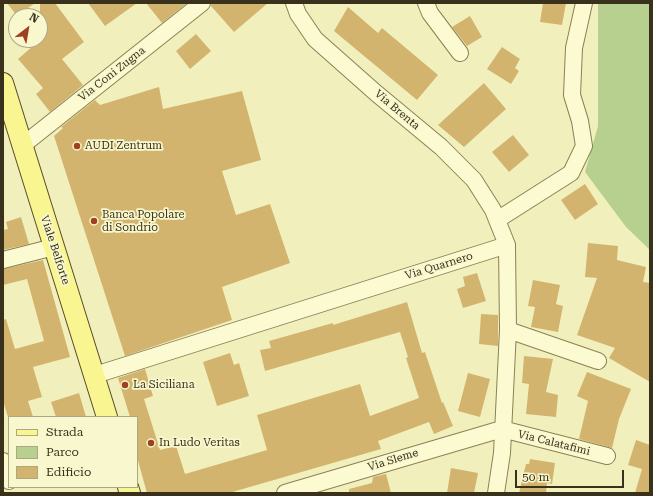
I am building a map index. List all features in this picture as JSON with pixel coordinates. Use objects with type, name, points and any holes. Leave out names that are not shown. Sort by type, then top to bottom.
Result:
[{"type":"main road","name":"Viale Belforte","points":[[3,83],[107,416]]},
{"type":"street","name":"Via Coni Zugna","points":[[23,145],[202,3]]},
{"type":"street","name":"Via Brenta","points":[[294,3],[298,14],[315,40],[441,147],[474,180],[493,210],[497,220]]},
{"type":"street","points":[[426,3],[430,13],[460,53]]},
{"type":"street","points":[[507,245],[497,220],[571,174],[584,146],[580,121],[572,95],[574,48],[584,3]]},
{"type":"street","name":"Via Calatafimi","points":[[496,493],[502,453],[508,330],[507,245]]},
{"type":"street","name":"Via Quarnero","points":[[95,375],[507,245]]},
{"type":"street","points":[[3,260],[54,247]]},
{"type":"street","points":[[508,330],[598,361]]},
{"type":"street","name":"Via Calatafimi","points":[[502,429],[607,456]]},
{"type":"street","name":"Via Sleme","points":[[285,493],[502,429]]},
{"type":"street","points":[[3,461],[8,478]]},
{"type":"green space","points":[[598,3],[650,3],[650,250],[626,227],[585,172],[598,126]]},
{"type":"building","points":[[7,3],[35,3],[28,8],[11,8]]},
{"type":"building","points":[[40,3],[55,3],[84,42],[62,59],[83,85],[50,112],[36,94],[43,88],[18,59],[31,48],[48,48],[48,8],[40,8]]},
{"type":"building","points":[[88,3],[137,3],[105,26]]},
{"type":"building","points":[[146,3],[187,3],[162,23]]},
{"type":"building","points":[[211,3],[268,3],[234,32],[211,6]]},
{"type":"building","points":[[543,3],[566,3],[562,25],[540,22]]},
{"type":"building","points":[[348,7],[378,33],[382,28],[438,75],[417,100],[334,31]]},
{"type":"building","points":[[470,16],[482,37],[467,46],[452,27]]},
{"type":"building","points":[[196,34],[211,51],[190,69],[176,51]]},
{"type":"building","points":[[502,47],[520,59],[515,68],[519,71],[511,84],[487,69]]},
{"type":"building","points":[[484,83],[506,109],[464,147],[438,125]]},
{"type":"building","points":[[159,87],[163,109],[242,91],[261,160],[222,171],[236,215],[270,204],[290,263],[222,287],[232,320],[125,356],[54,136],[63,128],[61,127],[95,100],[100,105]]},
{"type":"building","points":[[513,135],[529,155],[509,172],[492,152]]},
{"type":"building","points":[[585,184],[598,204],[575,220],[561,200]]},
{"type":"building","points":[[21,217],[29,244],[3,250],[3,230],[8,229],[6,222]]},
{"type":"building","points":[[588,243],[618,246],[617,260],[646,267],[643,282],[650,283],[650,382],[609,358],[615,348],[577,335],[597,278],[585,277]]},
{"type":"building","points":[[43,260],[70,357],[33,367],[42,397],[28,401],[33,416],[8,417],[3,401],[3,320],[6,319],[15,349],[44,341],[27,279],[3,285],[3,269]]},
{"type":"building","points":[[477,273],[486,301],[463,308],[457,289],[465,286],[463,277]]},
{"type":"building","points":[[533,280],[560,285],[556,304],[563,306],[558,332],[531,327],[535,307],[528,306]]},
{"type":"building","points":[[407,302],[422,353],[425,352],[442,403],[443,402],[453,426],[434,434],[429,422],[378,441],[381,449],[229,493],[147,493],[138,461],[138,416],[130,416],[118,378],[145,369],[153,396],[144,399],[160,450],[176,446],[185,474],[267,450],[257,415],[360,384],[370,416],[419,398],[406,358],[408,357],[400,332],[265,371],[260,350],[271,348],[269,341],[333,323],[333,325]]},
{"type":"building","points":[[481,314],[498,315],[498,346],[479,344]]},
{"type":"building","points":[[230,353],[234,365],[239,363],[249,396],[217,406],[203,362]]},
{"type":"building","points":[[524,356],[553,359],[546,392],[558,395],[556,417],[526,414],[529,384],[522,383]]},
{"type":"building","points":[[587,372],[631,389],[619,419],[612,448],[579,439],[588,401],[577,396]]},
{"type":"building","points":[[468,373],[490,379],[480,417],[458,411]]},
{"type":"building","points":[[79,393],[86,416],[56,416],[51,402]]},
{"type":"building","points":[[636,440],[650,445],[650,493],[635,493],[642,469],[628,465]]},
{"type":"building","points":[[530,459],[555,463],[552,484],[547,483],[546,493],[519,493],[526,464],[529,464]]},
{"type":"building","points":[[451,468],[478,473],[474,493],[447,493]]},
{"type":"building","points":[[386,474],[391,493],[349,493],[349,489],[372,483],[373,477]]},
{"type":"place","name":"AUDI Zentrum","points":[[77,146]]},
{"type":"place","name":"Banca Popolare di Sondrio","points":[[94,221]]},
{"type":"place","name":"La Siciliana","points":[[125,385]]},
{"type":"place","name":"In Ludo Veritas","points":[[151,443]]}]
